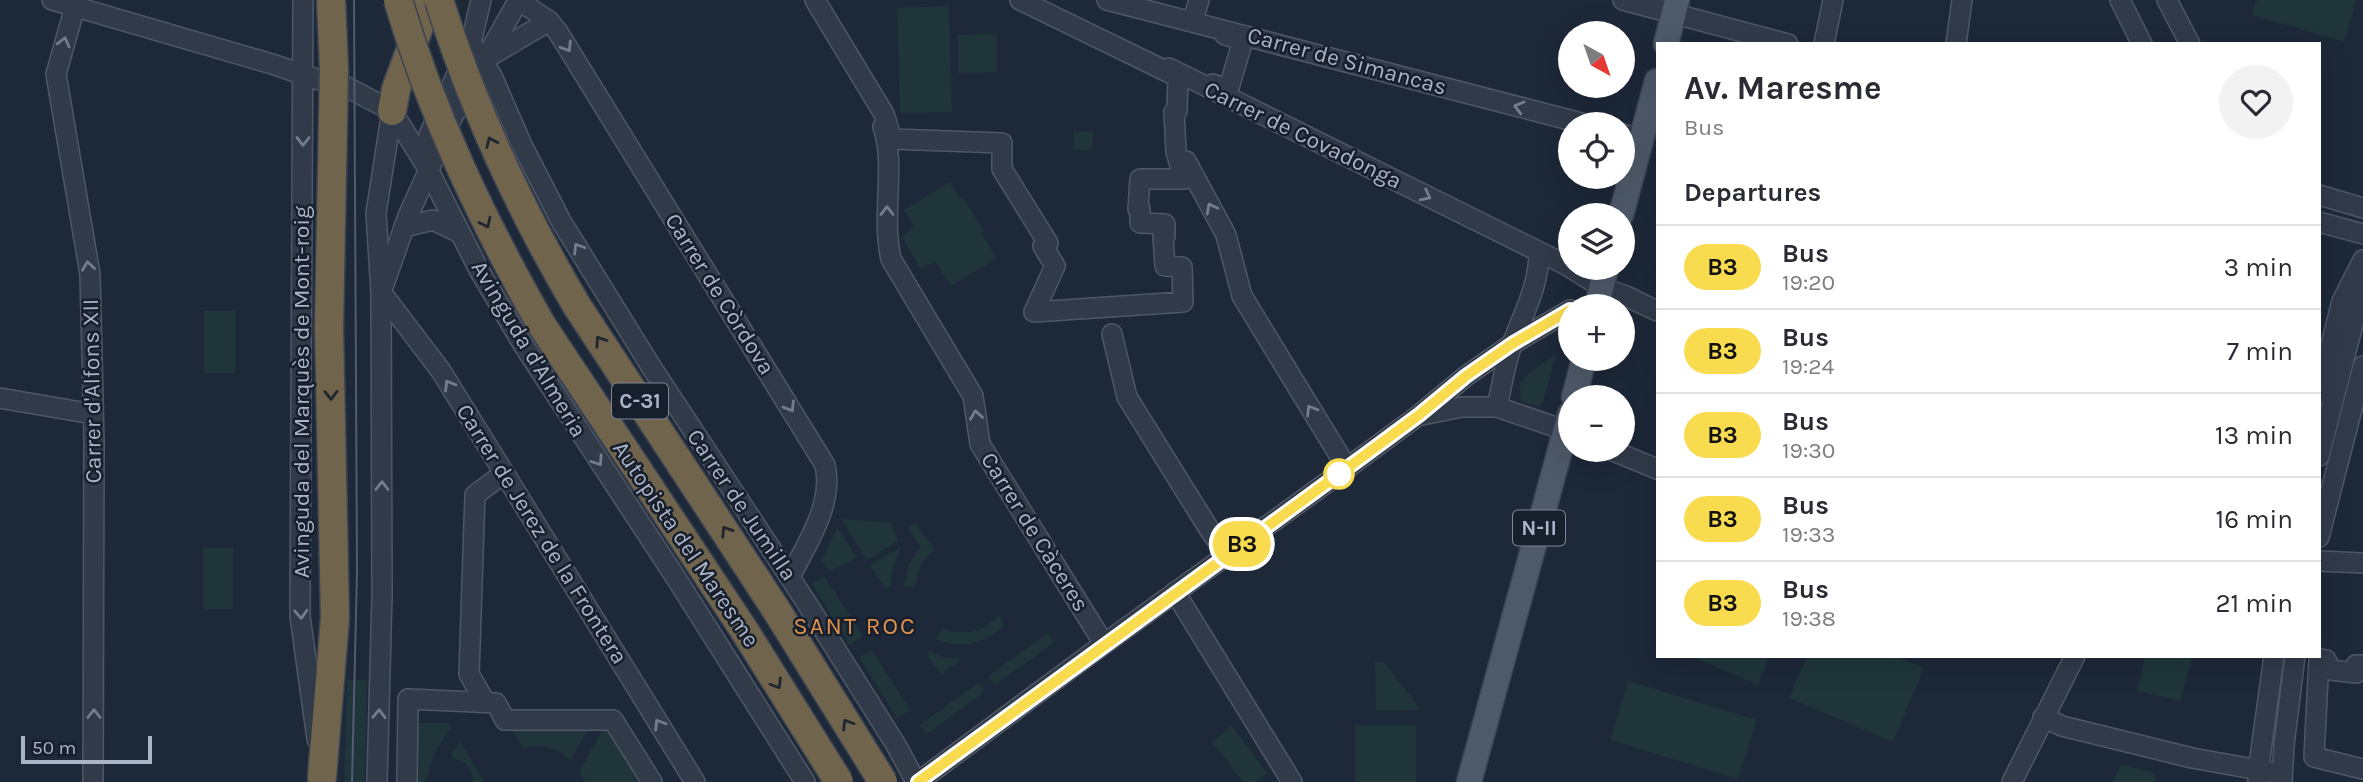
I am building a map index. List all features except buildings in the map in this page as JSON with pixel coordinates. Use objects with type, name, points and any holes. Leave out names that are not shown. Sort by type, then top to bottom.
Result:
[{"type":"highway","points":[[322,780],[335,618],[329,327],[334,69],[331,0]]},
{"type":"highway","name":"Autopista del Maresme","points":[[398,0],[436,114],[515,278],[541,324],[744,630],[839,782]]},
{"type":"highway","points":[[392,111],[396,89],[429,0]]},
{"type":"highway","name":"Autopista del Maresme","points":[[439,0],[491,143],[531,226],[576,306],[777,611],[883,782]]},
{"type":"main road","points":[[1666,42],[1675,7]]},
{"type":"main road","points":[[1635,130],[1656,83]]},
{"type":"main road","name":"N-II","points":[[1469,782],[1558,461]]},
{"type":"street","points":[[52,0],[76,3],[311,76]]},
{"type":"street","name":"Avinguda del Marquès de Mont-roig","points":[[303,0],[311,76],[300,615],[322,780]]},
{"type":"street","points":[[428,169],[429,135],[471,43],[481,0]]},
{"type":"street","points":[[381,292],[428,169],[453,116],[518,0]]},
{"type":"street","name":"Carrer de Còrdova","points":[[518,0],[549,21],[825,465],[829,481],[826,499],[790,577]]},
{"type":"street","name":"Carrer de Càceres","points":[[807,0],[884,130],[887,144],[887,240],[891,259],[973,396],[981,444],[1104,644]]},
{"type":"street","points":[[815,0],[884,114],[892,139],[1002,143],[1002,169],[1048,243],[1043,246],[1055,265],[1034,312],[1183,302],[1182,267],[1165,266],[1165,224],[1140,223],[1138,209],[1140,179],[1184,180],[1176,152],[1174,112],[1177,111],[1178,77],[1020,0]]},
{"type":"street","name":"Carrer de Covadonga","points":[[1037,0],[1558,262]]},
{"type":"street","points":[[1047,0],[1227,91],[1243,40],[1096,0]]},
{"type":"street","name":"Carrer de Simancas","points":[[1107,0],[1193,20],[1558,117]]},
{"type":"street","points":[[1193,20],[1199,0]]},
{"type":"street","points":[[1623,0],[1675,7],[1782,42]]},
{"type":"street","points":[[1824,42],[1833,0]]},
{"type":"street","points":[[1956,42],[1962,0]]},
{"type":"street","points":[[2120,0],[2142,42]]},
{"type":"street","points":[[2167,0],[2189,42]]},
{"type":"street","name":"Carrer d'Alfons XII","points":[[76,3],[56,74],[90,274],[93,414],[93,782]]},
{"type":"street","points":[[484,60],[549,21]]},
{"type":"street","name":"Carrer de Jumilla","points":[[471,43],[484,60],[522,145],[561,221],[659,379],[790,577],[917,782]]},
{"type":"street","points":[[1185,76],[1183,92],[1186,161],[1226,235],[1242,296],[1347,468]]},
{"type":"street","points":[[343,85],[392,111],[376,213],[381,292],[382,595],[377,782]]},
{"type":"street","name":"Avinguda d'Almeria","points":[[392,111],[428,169],[460,233],[522,343],[676,578],[805,782]]},
{"type":"street","points":[[2321,196],[2363,208]]},
{"type":"street","points":[[404,227],[433,220],[460,233]]},
{"type":"street","points":[[2321,223],[2363,234]]},
{"type":"street","points":[[1497,407],[1512,344],[1529,304],[1539,265],[1539,252]]},
{"type":"street","points":[[2321,385],[2342,301],[2363,260]]},
{"type":"street","name":"Carrer de Covadonga","points":[[1601,287],[1656,311]]},
{"type":"street","name":"Carrer de Jerez de la Frontera","points":[[381,292],[441,371],[695,782]]},
{"type":"street","points":[[2321,448],[2358,301],[2363,292]]},
{"type":"street","points":[[917,782],[1419,415],[1466,376],[1512,344],[1558,317]]},
{"type":"street","points":[[1112,334],[1127,397],[1227,554]]},
{"type":"street","points":[[2321,531],[2355,435],[2363,366]]},
{"type":"street","points":[[0,398],[93,414]]},
{"type":"street","points":[[1419,415],[1462,407],[1497,407],[1558,422]]},
{"type":"street","points":[[1635,460],[1656,469]]},
{"type":"street","points":[[485,702],[469,674],[475,495],[495,480]]},
{"type":"street","points":[[2321,561],[2363,563]]},
{"type":"street","points":[[1175,592],[1292,782]]},
{"type":"street","points":[[2012,782],[2073,658]]},
{"type":"street","points":[[2258,777],[2274,658]]},
{"type":"street","points":[[2043,717],[2062,726],[2258,777],[2282,778],[2295,658]]},
{"type":"street","points":[[2363,666],[2357,665],[2356,673],[2331,670],[2326,660],[2319,659],[2314,757],[2363,769]]},
{"type":"street","points":[[407,782],[408,699],[496,703],[505,720],[614,720],[652,782]]},
{"type":"green space","points":[[2257,0],[2356,0],[2344,42],[2252,15]]},
{"type":"green space","points":[[949,6],[952,112],[900,113],[897,8]]},
{"type":"green space","points":[[997,34],[997,72],[958,73],[958,35]]},
{"type":"green space","points":[[1074,131],[1093,132],[1092,150],[1074,150]]},
{"type":"green space","points":[[950,182],[984,231],[981,233],[997,258],[951,286],[935,261],[921,269],[901,236],[915,227],[904,210]]},
{"type":"green space","points":[[204,311],[235,311],[235,373],[204,373]]},
{"type":"green space","points":[[1557,352],[1542,405],[1521,402],[1520,384],[1526,376]]},
{"type":"green space","points":[[843,519],[891,523],[898,541],[867,560]]},
{"type":"green space","points":[[915,523],[935,549],[921,564],[915,586],[904,587],[908,566],[920,547],[908,528]]},
{"type":"green space","points":[[837,528],[857,557],[830,572],[822,560]]},
{"type":"green space","points":[[901,547],[892,572],[891,587],[885,588],[870,565]]},
{"type":"green space","points":[[203,548],[233,548],[233,609],[203,609]]},
{"type":"green space","points":[[824,576],[863,636],[850,645],[812,584]]},
{"type":"green space","points":[[1000,614],[1004,626],[980,641],[954,644],[936,639],[942,628],[958,632],[974,631],[988,625]]},
{"type":"green space","points":[[1048,633],[1055,642],[995,685],[988,676]]},
{"type":"green space","points":[[872,650],[910,710],[897,718],[859,657]]},
{"type":"green space","points":[[930,651],[943,657],[961,659],[942,674],[927,656]]},
{"type":"green space","points":[[1695,658],[1769,658],[1758,685]]},
{"type":"green space","points":[[1806,658],[1901,658],[1924,668],[1893,742],[1789,698]]},
{"type":"green space","points":[[2145,658],[2192,658],[2180,701],[2137,691]]},
{"type":"green space","points":[[1375,662],[1384,662],[1421,710],[1376,710]]},
{"type":"green space","points":[[347,680],[367,680],[365,782],[344,782]]},
{"type":"green space","points":[[1628,681],[1757,720],[1738,779],[1610,740]]},
{"type":"green space","points":[[978,683],[984,692],[926,735],[920,725]]},
{"type":"green space","points":[[508,722],[593,722],[570,760],[549,748],[523,748]]},
{"type":"green space","points":[[607,722],[651,782],[585,782],[579,772]]},
{"type":"green space","points":[[409,723],[449,723],[451,727],[436,750],[425,782],[409,782]]},
{"type":"green space","points":[[1355,725],[1416,725],[1416,782],[1355,782]]},
{"type":"green space","points":[[1232,726],[1267,773],[1255,782],[1243,782],[1212,742]]},
{"type":"green space","points":[[460,742],[485,782],[473,782],[468,766],[453,759],[451,755]]},
{"type":"green space","points":[[2121,764],[2155,773],[2155,782],[2113,782]]},
{"type":"tram line","points":[[352,782],[357,572],[354,0]]},
{"type":"bus line","name":"B3","points":[[918,782],[1419,415],[1466,376],[1512,344],[1558,318]]},
{"type":"district","name":"SANT ROC","points":[[855,626]]}]
